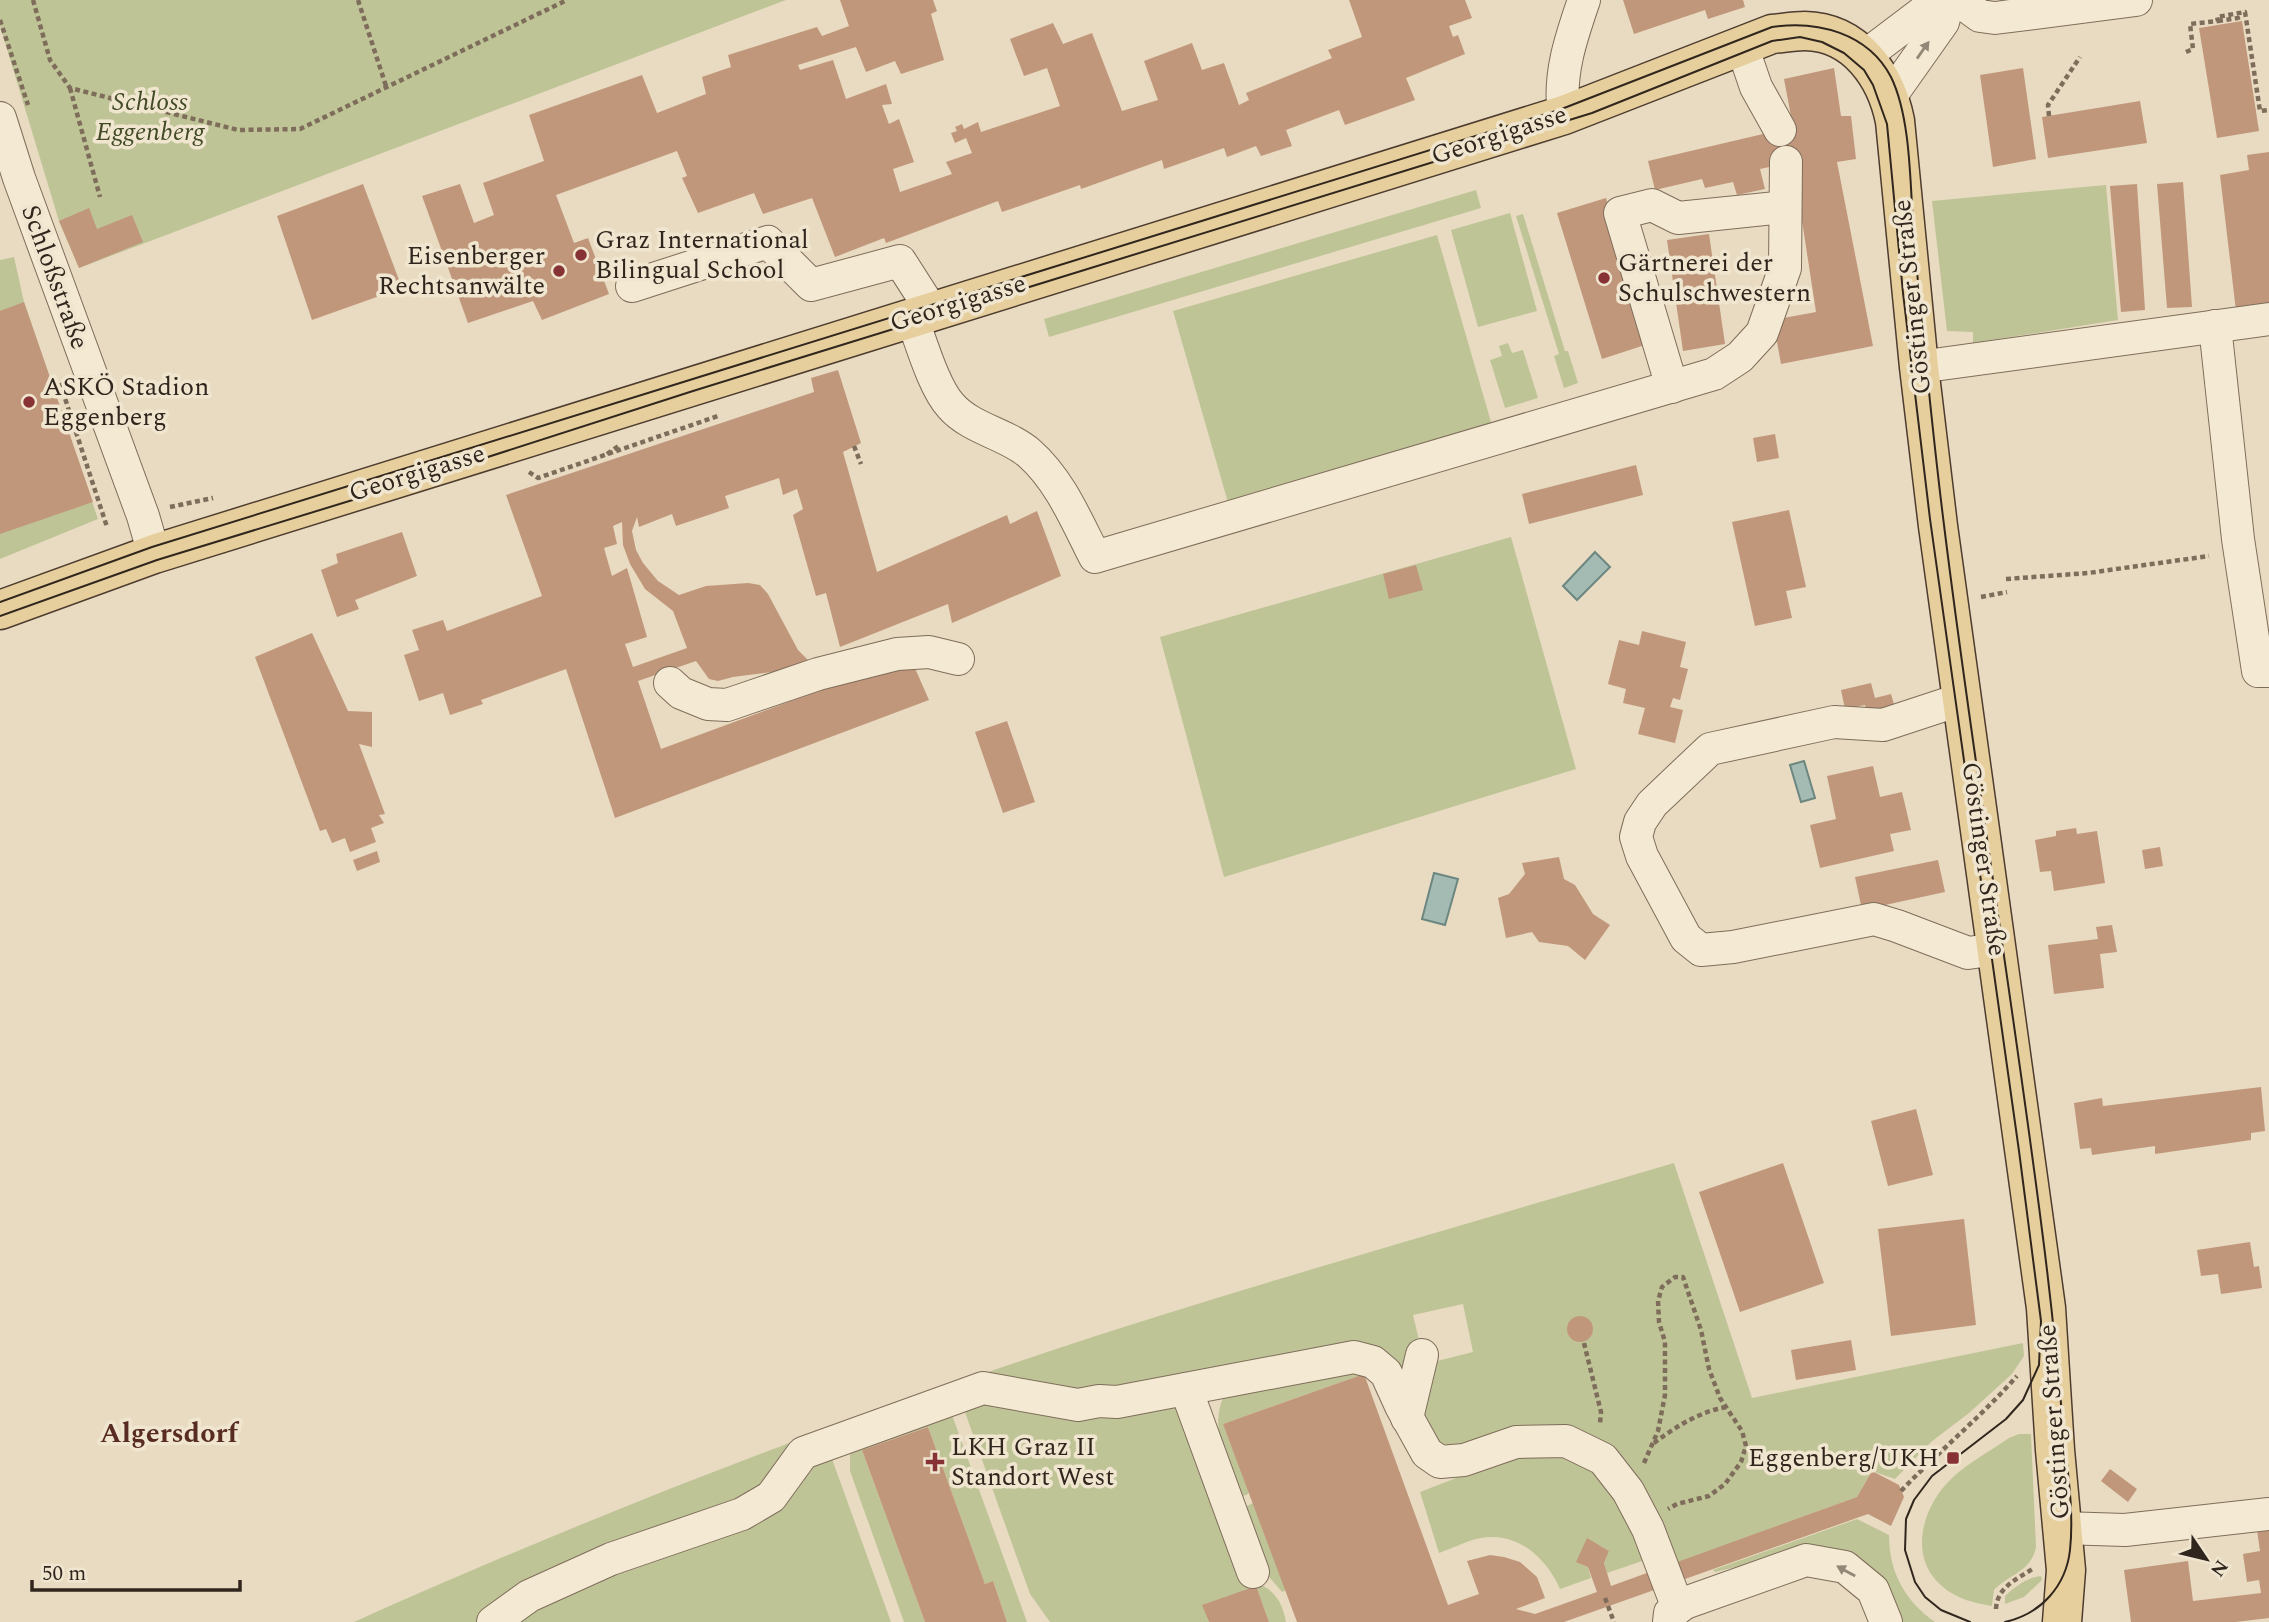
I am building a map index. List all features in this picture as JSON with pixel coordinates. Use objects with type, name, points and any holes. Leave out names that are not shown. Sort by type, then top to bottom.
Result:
[{"type":"main road","name":"Georgigasse","points":[[0,610],[154,554],[1564,115],[1772,34],[1806,31],[1821,33],[1844,42],[1865,57],[1880,76],[1890,97]]},
{"type":"main road","name":"Göstinger Straße","points":[[1890,97],[1895,121],[1919,367],[2046,1308],[2066,1570],[2060,1618]]},
{"type":"street","points":[[1564,115],[1561,87],[1563,71],[1584,0]]},
{"type":"street","points":[[1940,1],[1980,16],[1994,18],[2136,0]]},
{"type":"street","points":[[1865,57],[1940,1]]},
{"type":"street","points":[[1890,97],[1943,22],[1940,1]]},
{"type":"street","points":[[1742,46],[1756,87],[1780,130]]},
{"type":"street","name":"Schloßstraße","points":[[0,118],[26,197],[143,516],[154,554]]},
{"type":"street","points":[[632,286],[768,242],[811,285],[900,261],[922,315],[932,373],[950,406],[978,426],[1028,453],[1061,492],[1095,557],[1714,374],[1741,358],[1762,333],[1785,268],[1786,162]]},
{"type":"street","points":[[1672,387],[1620,213],[1651,205],[1678,218],[1785,207]]},
{"type":"street","points":[[1919,367],[2269,319]]},
{"type":"street","points":[[2214,326],[2238,539],[2258,671],[2269,671]]},
{"type":"street","points":[[670,683],[681,693],[708,704],[727,705],[818,674],[897,654],[929,652],[958,659]]},
{"type":"street","points":[[1962,699],[1883,725],[1833,722],[1710,749],[1651,804],[1640,822],[1636,837],[1642,856],[1686,938],[1701,950],[1733,947],[1874,919],[1968,953],[1997,948]]},
{"type":"street","points":[[1407,1418],[1422,1355]]},
{"type":"street","points":[[493,1622],[529,1596],[611,1559],[742,1514],[771,1497],[803,1454],[983,1388],[1078,1405],[1098,1401],[1117,1402],[1354,1357],[1373,1362],[1386,1373],[1427,1453],[1440,1462],[1464,1460],[1516,1441],[1566,1441],[1603,1459],[1628,1491],[1662,1562],[1673,1615]]},
{"type":"street","points":[[1186,1389],[1253,1572]]},
{"type":"street","points":[[2062,1528],[2125,1530],[2269,1514]]},
{"type":"street","points":[[1673,1615],[1685,1603],[1806,1560],[1845,1567],[1873,1590],[1886,1622]]},
{"type":"path","points":[[35,0],[50,60],[70,88],[100,197]]},
{"type":"path","points":[[358,0],[386,86]]},
{"type":"path","points":[[70,88],[238,130],[300,129],[567,0]]},
{"type":"path","points":[[2218,20],[2217,17],[2245,12],[2260,111],[2269,110]]},
{"type":"path","points":[[2186,52],[2193,49],[2190,24],[2238,18],[2238,22]]},
{"type":"path","points":[[2049,116],[2048,105],[2080,57]]},
{"type":"path","points":[[538,478],[722,414]]},
{"type":"path","points":[[855,446],[861,464]]},
{"type":"path","points":[[2006,579],[2088,573],[2209,556]]},
{"type":"path","points":[[1972,598],[2007,592]]},
{"type":"path","points":[[1641,1469],[1658,1431],[1665,1395],[1665,1342],[1659,1322],[1658,1301],[1662,1287],[1675,1277],[1683,1277],[1701,1330],[1709,1369],[1726,1407],[1742,1431],[1746,1446],[1741,1462],[1725,1483],[1709,1496],[1677,1504],[1662,1512]]},
{"type":"path","points":[[1584,1343],[1601,1412],[1595,1455]]},
{"type":"path","points":[[1901,1491],[1950,1441],[1994,1403],[2026,1367]]},
{"type":"path","points":[[1653,1444],[1685,1422],[1714,1409],[1726,1407]]},
{"type":"path","points":[[1996,1609],[2003,1589],[2038,1566]]},
{"type":"path","points":[[1605,1598],[1614,1622]]},
{"type":"green space","name":"Schloss Eggenberg","points":[[0,0],[786,0],[79,268],[59,221],[0,26]]},
{"type":"green space","points":[[2106,185],[2118,320],[1973,343],[1973,332],[1947,331],[1932,201]]},
{"type":"green space","points":[[1476,190],[1481,208],[1049,337],[1044,319]]},
{"type":"green space","points":[[1510,213],[1537,311],[1478,327],[1451,230]]},
{"type":"green space","points":[[1523,214],[1565,351],[1568,351],[1578,383],[1564,388],[1554,356],[1559,354],[1516,216]]},
{"type":"green space","points":[[1437,235],[1493,429],[1229,506],[1173,311]]},
{"type":"green space","name":"ASKÖ Stadion Eggenberg","points":[[14,257],[24,302],[98,519],[0,559],[0,260]]},
{"type":"green space","points":[[1508,343],[1512,353],[1523,350],[1538,398],[1505,408],[1490,360],[1502,356],[1499,346]]},
{"type":"green space","points":[[1511,537],[1576,769],[1224,877],[1160,637]]},
{"type":"green space","points":[[1674,1163],[1752,1398],[2023,1343],[2024,1356],[2012,1374],[1969,1413],[1931,1442],[1895,1479],[1872,1471],[1857,1497],[1670,1565],[1604,1452],[1453,1448],[1439,1442],[1417,1416],[1429,1363],[1473,1352],[1463,1304],[1413,1315],[1419,1340],[1406,1394],[1392,1362],[1099,1395],[998,1387],[803,1448],[770,1491],[483,1622],[354,1622],[453,1578],[653,1496],[754,1456],[957,1383],[1226,1295]]},
{"type":"green space","points":[[1350,1368],[1364,1374],[1223,1424],[1249,1491],[1241,1497],[1219,1434],[1218,1421],[1224,1396]]},
{"type":"green space","points":[[961,1401],[1168,1404],[1176,1408],[1254,1587],[1203,1605],[1209,1622],[1050,1622],[1030,1594]]},
{"type":"green space","points":[[948,1404],[1027,1622],[1007,1622],[993,1581],[985,1584],[928,1427],[862,1450],[925,1622],[904,1622],[850,1471],[850,1455],[856,1446]]},
{"type":"green space","points":[[2019,1434],[2031,1434],[2036,1547],[2029,1562],[1994,1590],[1992,1606],[1972,1602],[1948,1591],[1932,1575],[1925,1562],[1922,1547],[1926,1517],[1952,1478],[1979,1457]]},
{"type":"green space","points":[[828,1448],[891,1622],[499,1622],[696,1534]]},
{"type":"green space","points":[[1534,1448],[1599,1467],[1648,1559],[1607,1573],[1604,1563],[1609,1551],[1587,1539],[1577,1562],[1588,1567],[1591,1578],[1560,1589],[1537,1556],[1516,1542],[1503,1538],[1476,1539],[1439,1553],[1420,1492]]},
{"type":"green space","points":[[1253,1503],[1286,1590],[1282,1592],[1270,1578],[1244,1510]]},
{"type":"green space","points":[[1857,1519],[1889,1535],[1892,1561],[1901,1584],[1915,1605],[1935,1622],[1898,1622],[1811,1549],[1715,1572],[1713,1570]]},
{"type":"green space","points":[[2041,1576],[2042,1580],[2024,1597],[2005,1604],[2005,1596],[2013,1589],[2027,1580]]},
{"type":"green space","points":[[1261,1585],[1271,1591],[1278,1600],[1286,1622],[1269,1622],[1256,1587]]},
{"type":"water","points":[[1595,552],[1610,567],[1577,600],[1563,586]]},
{"type":"water","points":[[1804,761],[1815,798],[1801,802],[1790,765]]},
{"type":"water","points":[[1434,873],[1458,879],[1445,925],[1422,919]]},
{"type":"building","points":[[840,0],[933,0],[937,11],[931,14],[944,60],[901,74],[895,61],[866,72],[856,47],[798,65],[800,70],[833,60],[846,99],[886,84],[892,104],[882,105],[889,124],[899,119],[914,162],[893,169],[900,192],[952,174],[946,162],[972,153],[966,138],[955,143],[951,133],[957,131],[955,127],[962,124],[964,129],[978,122],[981,132],[1060,106],[1047,68],[1024,76],[1010,39],[1053,23],[1063,44],[1092,33],[1122,111],[1158,100],[1144,61],[1192,43],[1202,70],[1224,63],[1239,105],[1249,100],[1246,93],[1332,58],[1328,50],[1362,37],[1349,0],[1465,0],[1472,18],[1449,26],[1453,37],[1458,35],[1465,54],[1406,78],[1415,100],[1345,125],[1339,110],[1286,130],[1292,146],[1261,156],[1256,146],[1227,157],[1224,148],[1164,169],[1162,160],[1081,189],[1080,185],[1002,212],[998,201],[886,243],[884,238],[835,257],[812,198],[763,214],[754,193],[698,213],[682,178],[687,176],[677,151],[556,195],[574,243],[588,238],[609,294],[542,320],[533,301],[468,323],[422,196],[460,184],[474,223],[494,215],[483,183],[544,161],[529,115],[642,75],[657,113],[706,94],[702,77],[731,67],[728,55],[817,27],[822,36],[849,26]]},
{"type":"building","points":[[1623,0],[1743,0],[1745,7],[1708,19],[1705,10],[1634,34]]},
{"type":"building","points":[[2242,21],[2259,131],[2217,138],[2199,28]]},
{"type":"building","points":[[1834,68],[1841,116],[1851,116],[1856,159],[1837,162],[1873,346],[1781,364],[1773,320],[1816,312],[1793,162],[1760,169],[1765,189],[1737,195],[1733,182],[1705,188],[1702,179],[1655,190],[1648,161],[1793,127],[1784,79]]},
{"type":"building","points":[[2023,68],[2036,159],[1993,167],[1980,75]]},
{"type":"building","points":[[2140,101],[2147,143],[2048,158],[2042,117]]},
{"type":"building","points":[[2269,152],[2269,308],[2236,311],[2220,175],[2249,170],[2247,155]]},
{"type":"building","points":[[2183,182],[2192,307],[2167,308],[2157,184]]},
{"type":"building","points":[[363,184],[402,288],[312,320],[277,216]]},
{"type":"building","points":[[2137,184],[2145,310],[2121,312],[2110,186]]},
{"type":"building","name":"Gärtnerei der Schulschwestern","points":[[1606,198],[1651,343],[1602,359],[1557,213]]},
{"type":"building","points":[[89,208],[97,229],[132,215],[143,242],[79,268],[59,221]]},
{"type":"building","points":[[1709,234],[1725,344],[1683,351],[1667,240]]},
{"type":"building","name":"ASKÖ Stadion Eggenberg","points":[[24,302],[93,502],[0,534],[0,311]]},
{"type":"building","points":[[838,370],[861,443],[843,452],[877,572],[1007,515],[1010,524],[1037,511],[1061,576],[952,623],[948,604],[840,647],[826,593],[816,596],[793,515],[803,509],[797,489],[783,495],[779,478],[725,496],[729,508],[676,526],[672,514],[639,527],[637,517],[632,531],[636,550],[658,581],[679,595],[706,586],[748,583],[760,585],[768,594],[798,650],[812,664],[718,681],[709,679],[696,661],[638,681],[661,749],[910,657],[929,700],[615,818],[566,669],[481,700],[483,704],[450,715],[443,693],[419,701],[404,655],[419,650],[412,630],[443,620],[447,631],[542,596],[506,495],[814,392],[811,378]],"holes":[[[622,522],[623,545],[630,564],[645,589],[673,611],[687,648],[633,667],[625,644],[647,637],[627,568],[612,576],[604,548],[617,544],[613,526]]]},
{"type":"building","points":[[1775,434],[1779,458],[1757,462],[1753,438]]},
{"type":"building","points":[[1636,465],[1643,495],[1529,524],[1522,494]]},
{"type":"building","points":[[1789,510],[1806,587],[1786,591],[1792,618],[1755,626],[1732,522]]},
{"type":"building","points":[[402,532],[417,576],[355,600],[359,609],[337,617],[321,570],[338,563],[336,554]]},
{"type":"building","points":[[1416,565],[1423,590],[1389,599],[1383,574]]},
{"type":"building","points":[[1642,631],[1686,642],[1680,667],[1688,669],[1680,700],[1673,698],[1670,707],[1683,710],[1675,743],[1638,734],[1645,708],[1623,703],[1626,689],[1608,684],[1619,640],[1639,645]]},
{"type":"building","points":[[312,633],[348,711],[372,712],[372,747],[359,744],[385,814],[379,815],[384,823],[371,828],[376,842],[350,852],[345,838],[332,843],[326,829],[320,831],[255,657]]},
{"type":"building","points":[[1871,683],[1875,698],[1891,694],[1896,711],[1869,717],[1865,705],[1845,709],[1841,690]]},
{"type":"building","points":[[1007,721],[1035,802],[1003,813],[975,732]]},
{"type":"building","points":[[1873,766],[1880,797],[1902,792],[1911,830],[1890,834],[1894,851],[1820,868],[1810,825],[1836,819],[1827,776]]},
{"type":"building","points":[[2076,828],[2077,834],[2097,831],[2105,883],[2054,891],[2051,871],[2040,872],[2035,840],[2056,836],[2056,831]]},
{"type":"building","points":[[2160,847],[2163,866],[2145,869],[2142,850]]},
{"type":"building","points":[[377,851],[380,862],[357,871],[353,860]]},
{"type":"building","points":[[1559,857],[1564,879],[1575,885],[1593,914],[1610,925],[1585,960],[1568,946],[1539,942],[1532,932],[1506,938],[1498,898],[1509,894],[1525,874],[1522,863]]},
{"type":"building","points":[[1938,860],[1945,892],[1862,910],[1855,877]]},
{"type":"building","points":[[2112,925],[2117,952],[2100,954],[2104,988],[2054,994],[2048,945],[2098,939],[2096,927]]},
{"type":"building","points":[[2261,1087],[2265,1131],[2251,1133],[2251,1140],[2155,1154],[2155,1146],[2092,1155],[2091,1148],[2080,1149],[2074,1103],[2102,1098],[2103,1106]]},
{"type":"building","points":[[1916,1109],[1933,1175],[1888,1186],[1871,1121]]},
{"type":"building","points":[[1783,1163],[1824,1283],[1740,1312],[1699,1192]]},
{"type":"building","points":[[1964,1219],[1976,1325],[1891,1336],[1878,1229]]},
{"type":"building","points":[[2250,1242],[2254,1267],[2259,1266],[2262,1288],[2221,1294],[2218,1274],[2201,1276],[2197,1250]]},
{"type":"building","points":[[1580,1316],[1589,1320],[1593,1329],[1589,1338],[1580,1342],[1571,1338],[1567,1329],[1571,1320]]},
{"type":"building","points":[[1851,1340],[1856,1370],[1796,1380],[1791,1350]]},
{"type":"building","points":[[1364,1374],[1448,1605],[1479,1594],[1467,1561],[1490,1555],[1520,1562],[1537,1577],[1545,1598],[1516,1609],[1535,1614],[1597,1592],[1588,1567],[1576,1562],[1587,1538],[1609,1551],[1604,1563],[1611,1586],[1857,1497],[1872,1471],[1899,1485],[1904,1497],[1891,1526],[1868,1514],[1564,1622],[1297,1622],[1223,1424]]},
{"type":"building","points":[[928,1427],[985,1584],[993,1581],[1007,1622],[925,1622],[862,1450]]},
{"type":"building","points":[[2110,1469],[2137,1489],[2128,1502],[2101,1481]]},
{"type":"building","points":[[2269,1528],[2269,1618],[2236,1622],[2131,1622],[2124,1570],[2188,1561],[2193,1601],[2261,1593],[2259,1580],[2247,1582],[2243,1554],[2260,1551],[2257,1530]]},
{"type":"building","points":[[1256,1586],[1269,1622],[1209,1622],[1202,1605]]},
{"type":"tram line","points":[[0,602],[152,547],[1559,110],[1772,27],[1789,25],[1823,28],[1855,40],[1881,62],[1891,77],[1903,114],[1940,489],[1967,701],[2042,1230],[2069,1479],[2071,1536],[2068,1563],[2063,1575],[2050,1597],[2030,1612],[2005,1622]]},
{"type":"tram line","points":[[0,616],[157,560],[1592,113],[1772,41],[1800,37],[1822,42],[1844,53],[1864,70],[1873,85],[1887,124],[1903,293],[1930,519],[2041,1321],[2039,1365],[2023,1400],[2006,1419],[1932,1476],[1914,1500],[1906,1519],[1905,1550],[1915,1582],[1925,1597],[1941,1610],[1970,1622]]},
{"type":"place","name":"Graz International Bilingual School","points":[[581,255]]},
{"type":"place","name":"Eisenberger Rechtsanwälte","points":[[559,271]]},
{"type":"place","name":"Gärtnerei der Schulschwestern","points":[[1604,278]]},
{"type":"place","name":"ASKÖ Stadion Eggenberg","points":[[29,402]]},
{"type":"place","name":"Eggenberg/UKH","points":[[1953,1458]]},
{"type":"place","name":"LKH Graz II Standort West","points":[[935,1462]]},
{"type":"district","name":"Algersdorf","points":[[169,1433]]}]
